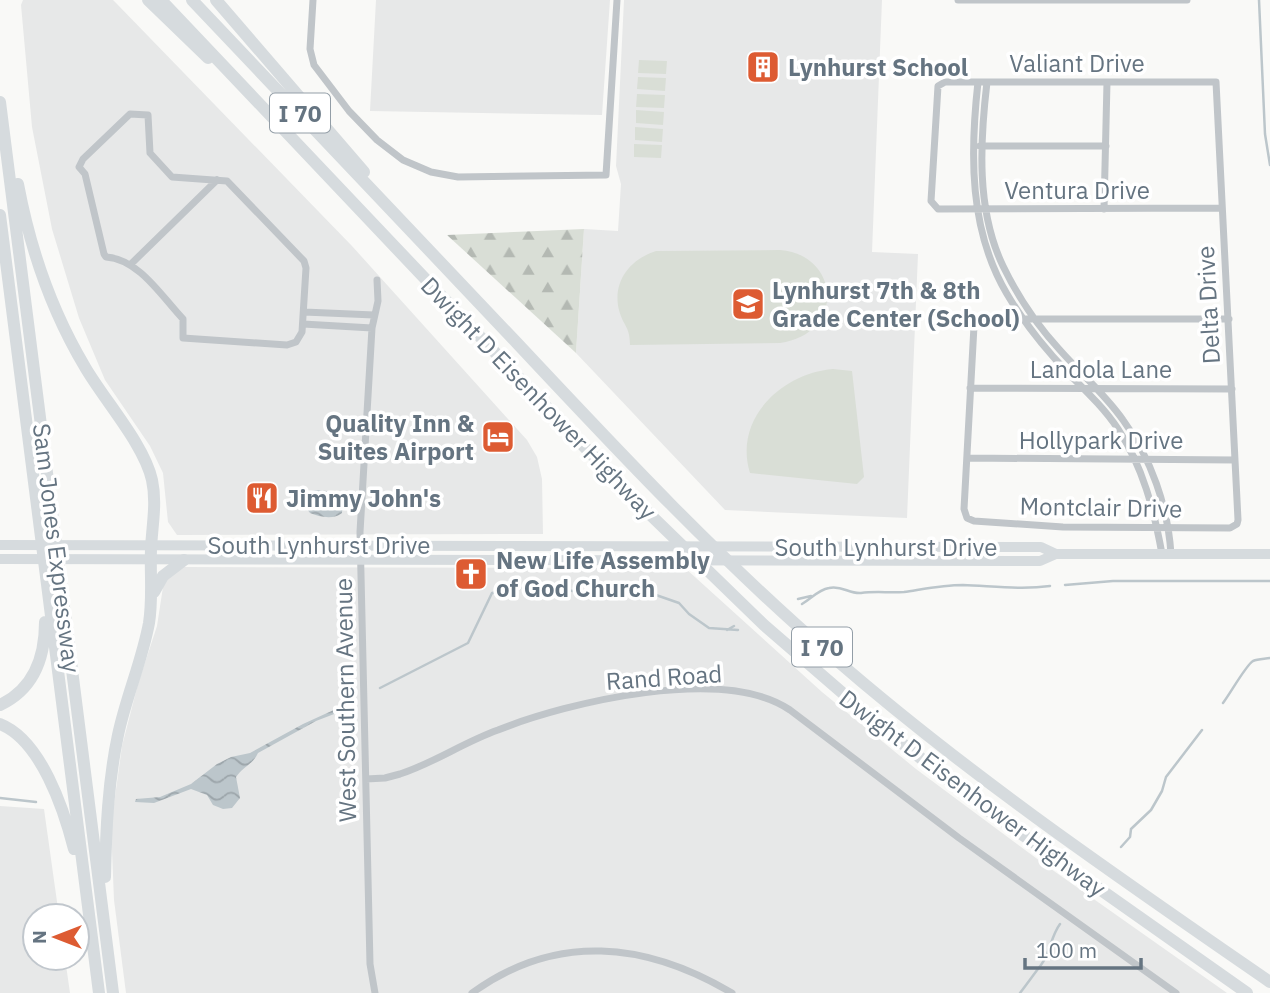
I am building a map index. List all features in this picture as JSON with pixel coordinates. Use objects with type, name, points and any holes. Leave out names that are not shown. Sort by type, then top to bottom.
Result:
[{"type":"highway","points":[[148,0],[195,49],[240,83]]},
{"type":"highway","name":"Dwight D Eisenhower Highway","points":[[161,0],[632,497],[764,625],[883,728],[963,792],[1247,993]]},
{"type":"highway","name":"Dwight D Eisenhower Highway","points":[[192,0],[688,523],[833,657],[1036,819],[1270,982]]},
{"type":"highway","points":[[216,0],[334,135],[406,227]]},
{"type":"highway","name":"Sam Jones Expressway","points":[[0,102],[113,993]]},
{"type":"highway","points":[[3,122],[29,235],[50,297],[81,360],[138,449],[153,485],[154,514],[150,559],[152,596],[149,623],[123,711],[114,757],[108,818],[104,918]]},
{"type":"highway","name":"Sam Jones Expressway","points":[[0,215],[99,993]]},
{"type":"highway","points":[[152,596],[163,576],[184,560]]},
{"type":"highway","points":[[0,705],[22,690],[38,667],[45,638],[46,580]]},
{"type":"highway","points":[[0,724],[20,737],[37,760],[54,791],[68,825],[87,900]]},
{"type":"main road","name":"South Lynhurst Drive","points":[[0,545],[1041,547],[1056,554]]},
{"type":"main road","name":"South Lynhurst Drive","points":[[0,559],[1040,561],[1056,554],[1270,554]]},
{"type":"street","points":[[313,0],[310,49],[316,68],[349,111],[397,156],[423,169],[458,177],[606,175],[617,0]]},
{"type":"street","points":[[958,0],[1187,0]]},
{"type":"street","name":"Valiant Drive","points":[[934,205],[931,198],[936,91],[939,85],[945,82],[1216,82]]},
{"type":"street","points":[[978,82],[973,178],[1002,263],[1034,319],[1123,419],[1146,459],[1169,528],[1166,554]]},
{"type":"street","points":[[987,82],[982,146],[982,210],[989,256],[1006,293],[1046,349],[1085,388],[1117,427],[1135,459],[1147,489],[1166,554]]},
{"type":"street","points":[[1104,209],[1107,82]]},
{"type":"street","name":"Delta Drive","points":[[1216,82],[1236,460],[1236,526]]},
{"type":"street","points":[[131,114],[148,115],[150,153],[172,177],[217,180],[227,181],[306,264],[300,339],[289,345],[185,338],[183,319],[131,264],[119,258],[106,257],[104,254],[85,174],[79,167],[83,159],[131,114]]},
{"type":"street","points":[[973,146],[1106,146]]},
{"type":"street","points":[[131,264],[217,180]]},
{"type":"street","name":"Ventura Drive","points":[[934,205],[941,209],[982,210],[1223,208]]},
{"type":"street","name":"West Southern Avenue","points":[[375,993],[370,964],[360,545],[372,328],[378,302],[377,280]]},
{"type":"street","points":[[304,312],[374,315]]},
{"type":"street","points":[[967,458],[974,326],[977,320],[1228,319]]},
{"type":"street","points":[[303,324],[372,328]]},
{"type":"street","name":"Landola Lane","points":[[970,388],[1232,389]]},
{"type":"street","name":"Hollypark Drive","points":[[967,458],[1236,460]]},
{"type":"street","name":"Montclair Drive","points":[[967,458],[964,509],[966,517],[974,521],[1018,525],[1157,528],[1236,526]]},
{"type":"street","name":"Rand Road","points":[[366,779],[385,778],[406,772],[505,727],[585,704],[640,694],[681,691],[726,690],[754,694],[790,710],[959,838],[1176,993]]},
{"type":"street","points":[[472,993],[495,978],[535,961],[566,954],[600,951],[631,953],[666,961],[694,972],[732,993]]},
{"type":"shaded area","points":[[23,0],[113,0],[117,4],[352,246],[527,440],[537,457],[542,479],[543,534],[177,535],[168,522],[163,473],[150,446],[105,380],[79,318],[52,229],[32,127],[21,5]]},
{"type":"shaded area","points":[[376,0],[610,0],[602,115],[370,111]]},
{"type":"shaded area","name":"Lynhurst 7th & 8th Grade Center (School)","points":[[624,0],[882,0],[872,252],[918,254],[907,518],[725,510],[576,353],[584,229],[618,231],[621,184],[616,166]]},
{"type":"shaded area","points":[[183,567],[685,568],[822,692],[916,769],[1044,864],[1227,993],[126,993],[114,900],[111,826],[122,746],[157,626],[163,587],[169,576]]},
{"type":"shaded area","points":[[0,806],[44,809],[57,902],[21,902],[21,972],[67,972],[70,993],[0,993]]},
{"type":"green space","points":[[639,60],[667,61],[666,74],[638,73]]},
{"type":"green space","points":[[638,77],[666,78],[665,91],[637,89]]},
{"type":"green space","points":[[637,94],[665,95],[664,108],[636,107]]},
{"type":"green space","points":[[636,110],[664,112],[663,125],[636,123]]},
{"type":"green space","points":[[635,127],[663,129],[662,142],[635,140]]},
{"type":"green space","points":[[634,144],[662,145],[661,158],[634,157]]},
{"type":"green space","points":[[584,229],[576,353],[447,235]]},
{"type":"green space","points":[[780,250],[800,255],[815,265],[824,279],[827,295],[825,311],[816,325],[801,337],[780,343],[630,345],[629,334],[619,310],[618,290],[625,273],[638,260],[656,251]]},
{"type":"green space","points":[[833,369],[852,371],[864,477],[857,484],[750,473],[747,453],[749,434],[766,402],[797,379],[814,372]]},
{"type":"water","points":[[315,490],[339,492],[343,495],[342,513],[322,517],[310,513],[307,509],[308,497]]},
{"type":"water","points":[[349,703],[342,711],[316,721],[258,753],[236,777],[240,798],[232,808],[223,809],[213,805],[207,795],[191,789],[154,803],[135,802],[136,799],[160,797],[191,784],[217,764],[231,757],[250,753]]},
{"type":"waterway","points":[[1259,0],[1265,134],[1270,165]]},
{"type":"waterway","points":[[1065,585],[1113,581],[1270,581]]},
{"type":"waterway","points":[[802,604],[822,590],[834,587],[861,593],[904,592],[956,585],[1017,588],[1050,586]]},
{"type":"waterway","points":[[380,688],[468,643],[492,593],[534,586],[573,591],[656,595],[679,603],[709,628],[738,630]]},
{"type":"waterway","points":[[798,599],[811,596]]},
{"type":"waterway","points":[[727,630],[734,626]]},
{"type":"waterway","points":[[1223,703],[1250,664],[1255,660],[1270,658]]},
{"type":"waterway","points":[[1121,847],[1130,837],[1131,829],[1151,810],[1162,791],[1166,777],[1202,730]]},
{"type":"waterway","points":[[0,798],[36,802]]},
{"type":"waterway","points":[[1020,993],[1044,960],[1060,924]]},
{"type":"place","name":"Lynhurst School","points":[[763,67]]},
{"type":"place","name":"Lynhurst 7th & 8th Grade Center (School)","points":[[748,304]]},
{"type":"place","name":"Quality Inn & Suites Airport","points":[[498,437]]},
{"type":"place","name":"Jimmy John's","points":[[262,498]]},
{"type":"place","name":"New Life Assembly of God Church","points":[[471,574]]}]
